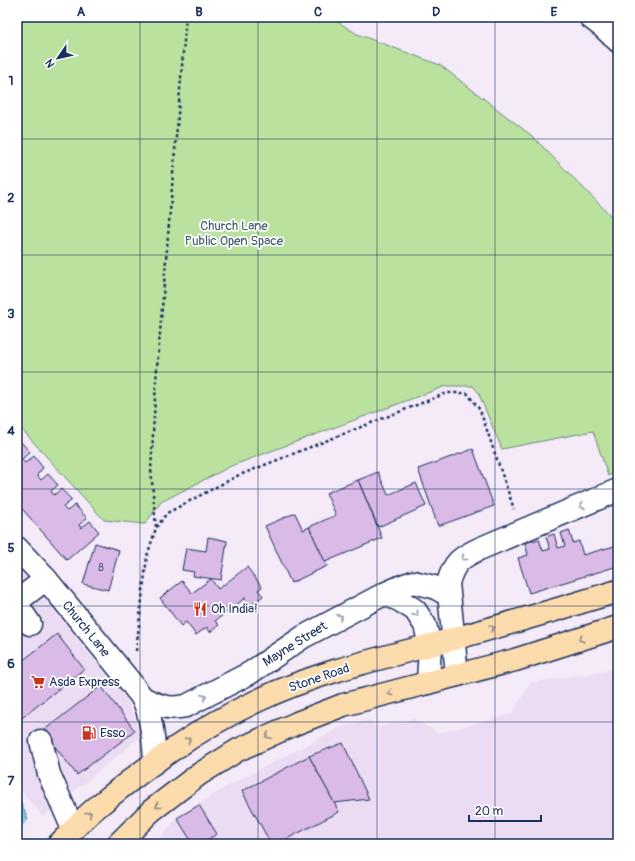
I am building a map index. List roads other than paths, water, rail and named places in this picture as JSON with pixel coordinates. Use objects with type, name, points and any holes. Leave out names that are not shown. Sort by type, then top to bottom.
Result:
[{"type":"highway","name":"Stone Road","points":[[65,838],[96,808],[156,762],[206,729],[258,700],[303,682],[387,656],[618,591]]},
{"type":"highway","points":[[118,844],[151,811],[198,775],[238,750],[297,723],[343,705],[515,660],[618,627]]},
{"type":"street","points":[[590,17],[618,41]]},
{"type":"street","points":[[457,675],[448,583],[451,573],[463,557],[618,490]]},
{"type":"street","name":"Church Lane","points":[[17,548],[46,579],[137,691],[149,718],[156,762]]},
{"type":"street","points":[[30,624],[18,606],[20,599],[46,579]]},
{"type":"street","name":"Mayne Street","points":[[137,691],[161,706],[174,708],[186,706],[250,673],[303,637],[384,594],[413,582],[434,587],[448,595]]},
{"type":"street","points":[[384,594],[399,600],[415,610],[425,625],[430,645],[428,683]]},
{"type":"street","points":[[41,741],[65,838]]},
{"type":"water","points":[[17,796],[32,829],[17,844]]},
{"type":"place","name":"Oh India!","points":[[200,609]]},
{"type":"place","name":"Asda Express","points":[[38,682]]},
{"type":"place","name":"Esso","points":[[89,733]]},
{"type":"park label","name":"Church Lane Public Open Space","points":[[234,234]]}]
